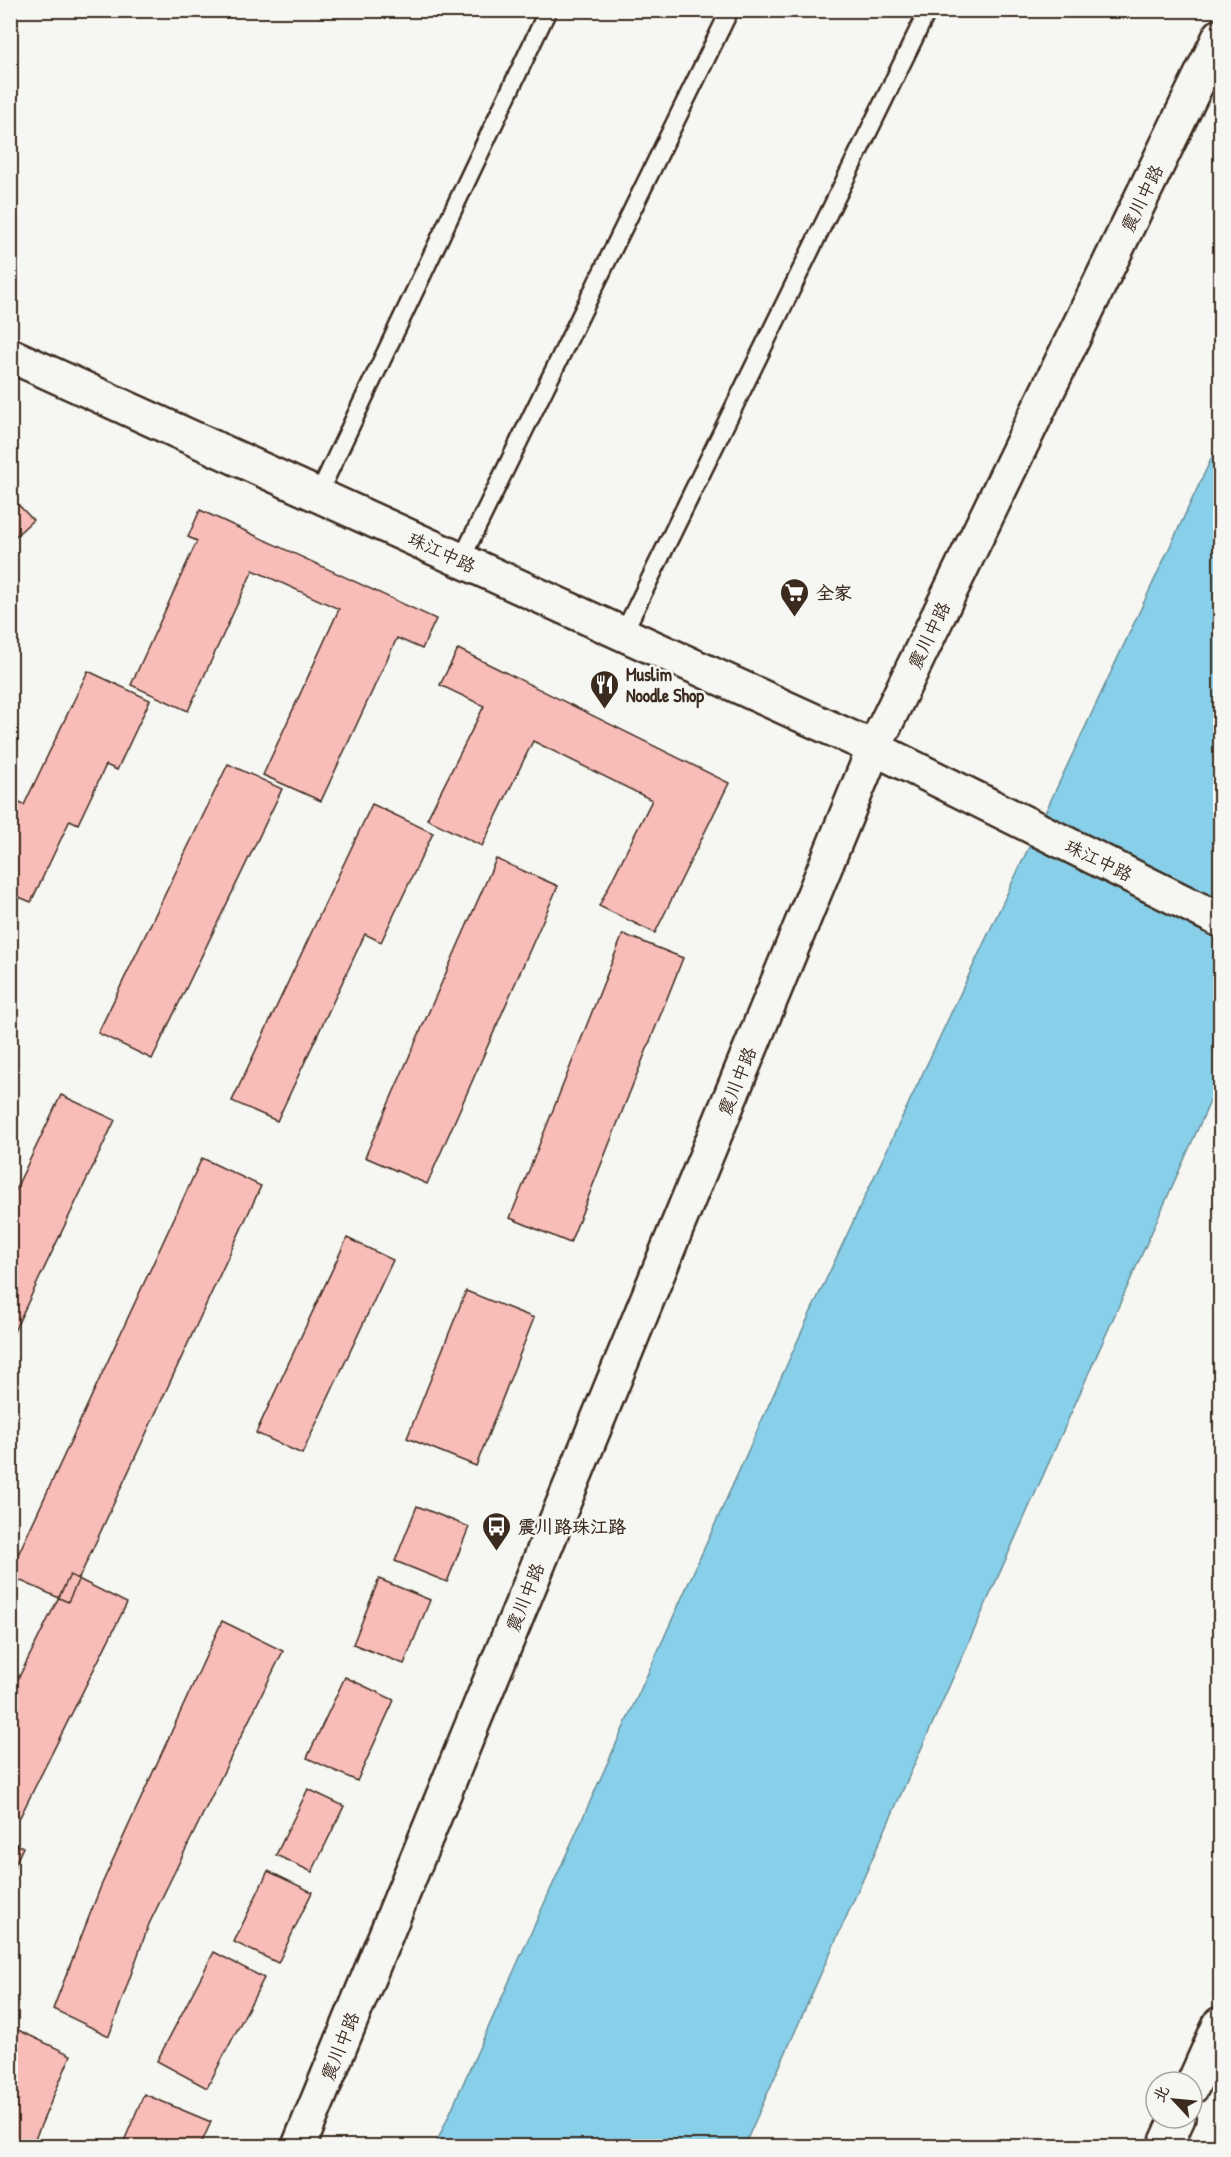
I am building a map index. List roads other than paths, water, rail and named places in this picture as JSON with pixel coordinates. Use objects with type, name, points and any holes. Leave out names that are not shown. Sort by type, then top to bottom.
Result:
[{"type":"street","name":"震川中路","points":[[298,2146],[874,748],[1221,36]]},
{"type":"street","name":"珠江中路","points":[[10,355],[874,748],[1221,920]]},
{"type":"street","points":[[1200,2070],[1221,2024]]},
{"type":"street","points":[[1165,2146],[1172,2130]]},
{"type":"lane","points":[[318,495],[548,10]]},
{"type":"lane","points":[[461,560],[730,10]]},
{"type":"lane","points":[[623,634],[928,10]]},
{"type":"water","points":[[1220,440],[1220,1079],[744,2146],[435,2146],[807,1320]]},
{"type":"place","name":"全家","points":[[795,618]]},
{"type":"place","name":"Muslim Noodle Shop","points":[[605,710]]},
{"type":"place","name":"震川路珠江路","points":[[497,1552]]}]
